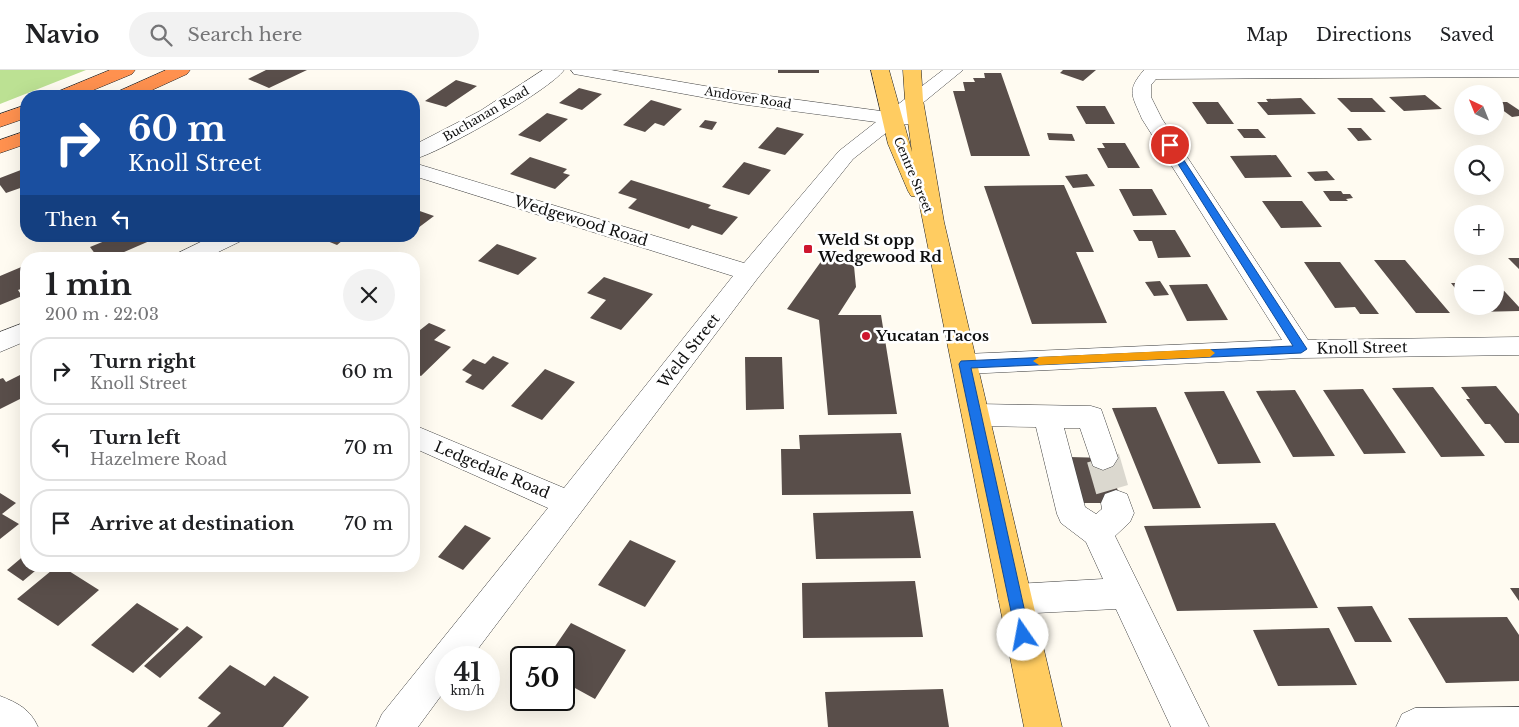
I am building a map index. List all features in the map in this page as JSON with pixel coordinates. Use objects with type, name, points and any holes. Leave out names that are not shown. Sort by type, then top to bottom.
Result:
[{"type":"highway","points":[[78,90],[126,70]]},
{"type":"highway","points":[[137,90],[181,70]]},
{"type":"highway","points":[[0,122],[20,114]]},
{"type":"highway","points":[[0,147],[20,139]]},
{"type":"main road","name":"Centre Street","points":[[880,70],[907,113]]},
{"type":"main road","name":"Centre Street","points":[[912,70],[907,113],[898,144],[933,222],[1043,727]]},
{"type":"street","name":"Buchanan Road","points":[[420,150],[460,131],[517,98],[555,70]]},
{"type":"street","name":"Andover Road","points":[[580,70],[740,98],[907,113]]},
{"type":"street","name":"Weld Street","points":[[458,646],[749,273],[846,156],[907,113],[954,70]]},
{"type":"street","points":[[1301,349],[1152,119],[1142,96],[1142,84],[1153,72],[1511,71]]},
{"type":"street","name":"Wedgewood Road","points":[[420,171],[749,273]]},
{"type":"street","points":[[199,252],[220,242]]},
{"type":"street","points":[[0,343],[20,334]]},
{"type":"street","name":"Knoll Street","points":[[964,364],[1301,349],[1519,346]]},
{"type":"street","points":[[976,415],[1091,416],[1103,458]]},
{"type":"street","points":[[1047,417],[1072,514],[1097,532],[1190,727]]},
{"type":"street","name":"Ledgedale Road","points":[[420,439],[570,504]]},
{"type":"street","points":[[1097,532],[1119,513],[1116,503]]},
{"type":"street","points":[[1015,599],[1127,593]]},
{"type":"street","points":[[395,727],[435,675]]},
{"type":"street","points":[[0,714],[19,727]]},
{"type":"street","points":[[1415,727],[1519,725]]},
{"type":"green space","points":[[0,70],[86,70],[35,90],[20,90],[20,96],[0,104]]},
{"type":"building","points":[[266,70],[307,70],[269,88],[248,79]]},
{"type":"building","points":[[778,70],[819,70],[819,73],[778,73]]},
{"type":"building","points":[[1063,70],[1096,70],[1083,81],[1060,73]]},
{"type":"building","points":[[984,73],[1001,73],[1030,156],[971,156],[953,91],[965,91],[963,82],[975,82],[973,78],[985,78]]},
{"type":"building","points":[[456,80],[477,86],[446,107],[425,101]]},
{"type":"building","points":[[579,88],[602,94],[582,110],[559,103]]},
{"type":"building","points":[[1425,95],[1442,109],[1404,111],[1389,97]]},
{"type":"building","points":[[1301,98],[1316,114],[1268,115],[1257,102],[1268,102],[1266,99]]},
{"type":"building","points":[[1337,98],[1372,98],[1386,112],[1351,112]]},
{"type":"building","points":[[651,100],[682,109],[664,126],[655,123],[645,132],[623,125]]},
{"type":"building","points":[[1192,102],[1218,102],[1234,124],[1207,124]]},
{"type":"building","points":[[1504,102],[1519,110],[1519,116],[1512,117],[1504,111]]},
{"type":"building","points":[[1076,106],[1105,106],[1115,124],[1086,124]]},
{"type":"building","points":[[547,113],[568,119],[540,142],[518,135]]},
{"type":"building","points":[[705,120],[717,122],[712,130],[699,127]]},
{"type":"building","points":[[777,127],[804,134],[785,155],[758,148]]},
{"type":"building","points":[[1347,128],[1361,128],[1372,140],[1358,141]]},
{"type":"building","points":[[1237,129],[1258,129],[1266,138],[1244,138]]},
{"type":"building","points":[[1047,133],[1072,134],[1075,141],[1049,140]]},
{"type":"building","points":[[1102,143],[1125,143],[1140,168],[1108,168],[1097,148],[1105,148]]},
{"type":"building","points":[[1276,155],[1292,177],[1245,178],[1230,156]]},
{"type":"building","points":[[530,157],[567,169],[563,173],[570,175],[555,189],[510,174]]},
{"type":"building","points":[[744,162],[771,170],[749,195],[722,187]]},
{"type":"building","points":[[20,170],[20,188],[6,193],[0,185],[0,178]]},
{"type":"building","points":[[1327,171],[1335,180],[1315,181],[1307,172]]},
{"type":"building","points":[[1087,174],[1095,186],[1073,188],[1065,176]]},
{"type":"building","points":[[631,180],[711,205],[708,208],[738,217],[722,235],[692,225],[689,229],[628,208],[637,199],[618,193]]},
{"type":"building","points":[[1064,185],[1094,252],[1076,252],[1107,323],[1032,324],[984,186]]},
{"type":"building","points":[[1119,189],[1152,189],[1167,215],[1133,216]]},
{"type":"building","points":[[1323,191],[1341,191],[1343,194],[1350,194],[1353,198],[1346,199],[1348,201],[1330,201]]},
{"type":"building","points":[[1262,201],[1302,201],[1322,227],[1281,228]]},
{"type":"building","points":[[420,211],[434,216],[420,226]]},
{"type":"building","points":[[1133,230],[1175,230],[1191,257],[1158,258],[1152,241],[1139,241]]},
{"type":"building","points":[[102,242],[147,242],[124,252],[94,252],[90,247]]},
{"type":"building","points":[[330,242],[341,242],[337,245]]},
{"type":"building","points":[[497,244],[537,258],[518,275],[478,261]]},
{"type":"building","points":[[825,256],[854,266],[856,287],[838,315],[881,315],[897,414],[828,415],[819,320],[787,309]]},
{"type":"building","points":[[1508,258],[1519,258],[1519,269]]},
{"type":"building","points":[[1374,260],[1405,260],[1450,313],[1416,313]]},
{"type":"building","points":[[1304,262],[1340,262],[1379,314],[1360,314],[1355,307],[1335,308]]},
{"type":"building","points":[[20,268],[20,289],[18,290],[20,297],[0,305],[0,276]]},
{"type":"building","points":[[604,277],[653,294],[621,330],[590,318],[606,300],[587,293]]},
{"type":"building","points":[[1160,281],[1169,295],[1154,296],[1145,282]]},
{"type":"building","points":[[1207,284],[1228,320],[1187,321],[1169,285]]},
{"type":"building","points":[[1504,291],[1519,307],[1519,311],[1504,311]]},
{"type":"building","points":[[429,323],[446,330],[434,340],[451,347],[421,376],[420,376],[420,330]]},
{"type":"building","points":[[493,356],[509,363],[483,390],[465,382],[472,375],[462,370],[473,359],[485,364]]},
{"type":"building","points":[[745,357],[782,357],[784,409],[746,410]]},
{"type":"building","points":[[545,369],[575,382],[542,420],[511,406]]},
{"type":"building","points":[[20,375],[20,399],[0,409],[0,379],[3,378],[6,382]]},
{"type":"building","points":[[1496,386],[1519,414],[1519,443],[1505,443],[1490,424],[1485,424],[1466,399],[1470,399],[1461,387]]},
{"type":"building","points":[[1433,387],[1485,456],[1441,457],[1392,388]]},
{"type":"building","points":[[1363,389],[1406,453],[1364,454],[1323,390]]},
{"type":"building","points":[[1295,390],[1335,456],[1293,457],[1256,391]]},
{"type":"building","points":[[1224,391],[1261,463],[1218,464],[1184,392]]},
{"type":"building","points":[[1156,407],[1201,508],[1153,509],[1112,408]]},
{"type":"building","points":[[901,433],[911,494],[782,495],[781,449],[800,449],[799,435]]},
{"type":"building","points":[[1069,457],[1107,458],[1122,503],[1083,503]]},
{"type":"building","points":[[0,493],[16,503],[2,514],[19,524],[0,539]]},
{"type":"building","points":[[913,511],[921,558],[816,559],[813,513]]},
{"type":"building","points":[[1275,523],[1318,608],[1177,611],[1144,526]]},
{"type":"building","points":[[465,525],[491,538],[463,570],[438,557]]},
{"type":"building","points":[[630,540],[676,561],[645,607],[598,585]]},
{"type":"building","points":[[20,559],[20,572],[34,572],[23,581],[7,570]]},
{"type":"building","points":[[50,572],[70,572],[99,590],[58,626],[17,599]]},
{"type":"building","points":[[915,581],[923,637],[803,638],[802,583]]},
{"type":"building","points":[[1510,588],[1519,588],[1519,601]]},
{"type":"building","points":[[137,603],[179,629],[133,673],[91,645]]},
{"type":"building","points":[[1372,606],[1392,642],[1355,642],[1337,607]]},
{"type":"building","points":[[1507,617],[1519,635],[1519,681],[1446,683],[1408,618]]},
{"type":"building","points":[[571,623],[626,650],[595,699],[575,688],[575,646],[555,646]]},
{"type":"building","points":[[187,626],[203,637],[160,678],[144,666]]},
{"type":"building","points":[[1329,628],[1357,685],[1278,686],[1253,630]]},
{"type":"building","points":[[230,665],[265,686],[274,676],[309,697],[283,727],[207,727],[221,713],[198,698]]},
{"type":"building","points":[[943,689],[949,727],[828,727],[825,692]]},
{"type":"tunnel","points":[[1103,458],[1116,503]]},
{"type":"slow traffic","points":[[1039,361],[1210,353]]},
{"type":"place","name":"Weld St opp Wedgewood Rd","points":[[808,249]]},
{"type":"place","name":"Yucatan Tacos","points":[[866,336]]},
{"type":"route","points":[[1023,635],[964,364],[1301,349],[1170,145]]}]
